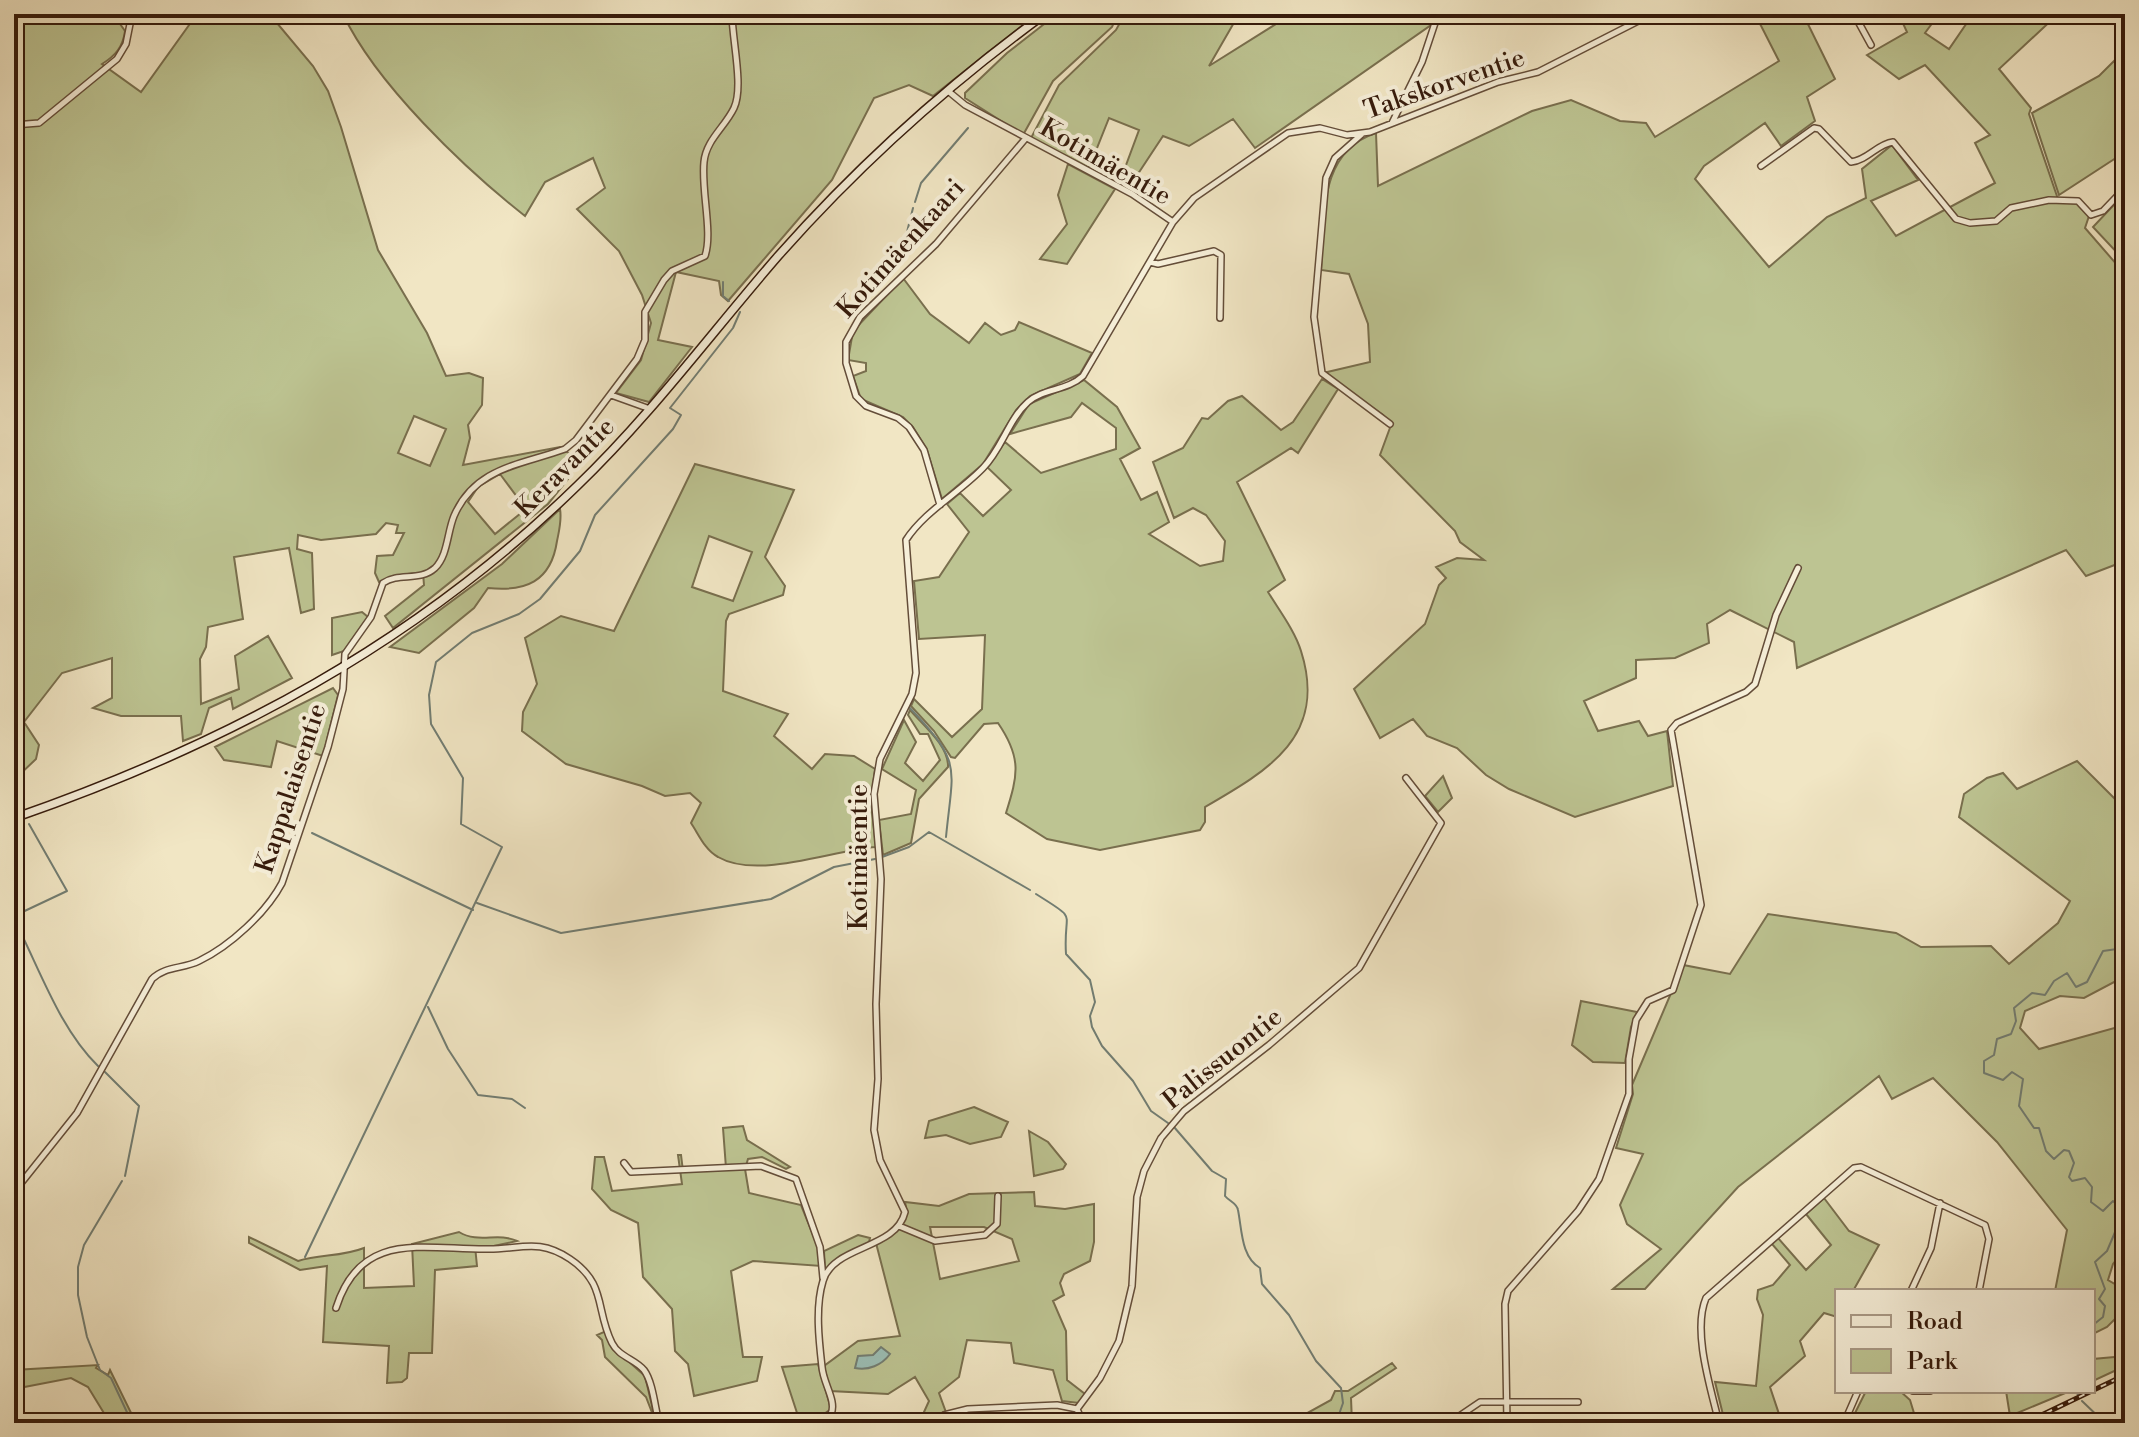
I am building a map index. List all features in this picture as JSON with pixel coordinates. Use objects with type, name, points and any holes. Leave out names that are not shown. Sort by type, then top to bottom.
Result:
[{"type":"main road","name":"Keravantie","points":[[14,818],[195,748],[343,669],[419,618],[499,557],[579,484],[650,409],[808,224],[948,91],[1045,14]]},
{"type":"street","points":[[14,125],[39,123],[112,63],[126,44],[132,14]]},
{"type":"street","points":[[650,409],[611,395],[631,370],[645,340],[645,312],[651,300],[672,271],[698,262],[705,256],[709,245],[703,205],[704,159],[712,139],[734,107],[737,91],[732,14]]},
{"type":"street","points":[[1392,123],[1422,62],[1438,14]]},
{"type":"street","name":"Takskorventie","points":[[1173,222],[1194,198],[1278,137],[1309,128],[1362,134],[1498,82],[1538,72],[1652,14]]},
{"type":"street","points":[[1854,14],[1871,45]]},
{"type":"street","name":"Kotimäentie","points":[[899,1226],[905,1208],[880,1160],[874,1130],[881,879],[874,794],[880,759],[912,694],[916,673],[906,540],[991,459],[1026,404],[1042,393],[1071,385],[1083,376],[1173,222],[1132,194],[965,105],[948,91]]},
{"type":"street","points":[[1761,166],[1814,128],[1819,129],[1851,162],[1862,161],[1887,142],[1893,142],[1956,219],[1970,223],[1996,221],[2011,208],[2049,200],[2078,201],[2091,215],[2103,211],[2125,188]]},
{"type":"street","points":[[1362,134],[1335,158],[1326,178],[1314,317],[1322,373],[1390,424]]},
{"type":"street","name":"Kotimäenkaari","points":[[940,505],[924,450],[909,427],[898,418],[866,406],[856,396],[846,363],[846,342],[860,317],[936,244],[1026,138]]},
{"type":"street","points":[[1150,262],[1158,264],[1214,251],[1221,255],[1220,318]]},
{"type":"street","name":"Kappalaisentie","points":[[14,1192],[77,1113],[148,983],[161,971],[196,963],[210,955],[272,901],[282,883],[317,783],[343,689],[345,654],[371,617],[381,586],[394,577],[424,575],[438,564],[454,516],[476,484],[505,467],[571,445],[611,395]]},
{"type":"street","points":[[1507,1423],[1505,1304],[1508,1291],[1578,1211],[1599,1179],[1627,1102],[1636,1020],[1648,1001],[1673,990],[1701,905],[1671,730],[1677,723],[1746,692],[1755,684],[1776,615],[1798,568]]},
{"type":"street","name":"Palissuontie","points":[[1077,1409],[1100,1378],[1119,1341],[1132,1286],[1137,1197],[1144,1171],[1161,1138],[1184,1111],[1269,1045],[1359,968],[1441,823],[1406,778]]},
{"type":"street","points":[[624,1163],[631,1172],[761,1166],[775,1168],[796,1179],[820,1247],[823,1279],[818,1317],[821,1366],[833,1410],[815,1423]]},
{"type":"street","points":[[1719,1423],[1704,1357],[1703,1311],[1706,1298],[1857,1167],[1977,1219],[1988,1229],[1989,1239],[1979,1289]]},
{"type":"street","points":[[823,1279],[842,1260],[899,1226],[935,1241],[985,1235],[997,1224],[998,1196]]},
{"type":"street","points":[[1912,1289],[1931,1248],[1940,1203]]},
{"type":"street","points":[[336,1308],[347,1282],[363,1262],[377,1254],[432,1244],[491,1250],[531,1244],[551,1249],[571,1259],[593,1279],[613,1344],[644,1371],[659,1423]]},
{"type":"street","points":[[1844,1423],[1857,1393]]},
{"type":"street","points":[[1449,1423],[1480,1402],[1578,1402]]},
{"type":"street","points":[[934,1423],[944,1415],[968,1409],[1067,1405],[1077,1409],[1083,1423]]},
{"type":"green space","points":[[14,14],[113,14],[125,31],[124,37],[118,50],[102,64],[141,92],[197,14],[264,14],[277,23],[313,66],[328,91],[378,250],[427,333],[446,376],[469,373],[483,378],[482,405],[468,425],[470,438],[463,465],[560,447],[570,454],[562,466],[568,479],[548,504],[393,628],[385,616],[424,585],[423,573],[379,582],[375,573],[377,556],[393,555],[404,533],[396,533],[398,525],[386,523],[376,534],[321,540],[298,535],[297,549],[312,553],[314,609],[301,613],[289,548],[234,557],[243,619],[208,627],[206,647],[200,659],[201,704],[239,689],[235,656],[268,636],[292,678],[233,709],[231,698],[209,708],[201,734],[183,741],[181,716],[121,716],[93,708],[112,698],[112,658],[62,673],[24,722],[39,745],[36,759],[14,780]],"holes":[[[414,416],[446,429],[430,466],[398,453]],[[500,474],[526,509],[495,534],[468,502],[478,487]]]},
{"type":"green space","points":[[343,14],[1037,14],[933,96],[909,85],[874,98],[832,180],[728,301],[721,295],[719,281],[676,272],[658,340],[692,347],[649,402],[616,393],[641,360],[651,323],[642,295],[619,251],[577,209],[605,188],[593,158],[545,182],[525,216],[475,174],[399,96],[358,41]]},
{"type":"green space","points":[[1057,14],[1118,14],[1112,27],[1053,81],[1023,135],[965,98],[965,93],[1007,53]]},
{"type":"green space","points":[[1125,14],[1239,14],[1209,66],[1292,14],[1435,14],[1431,25],[1255,148],[1233,119],[1189,146],[1163,136],[1128,189],[1119,184],[1139,130],[1109,118],[1089,168],[1031,138],[1059,85],[1116,30]]},
{"type":"green space","points":[[1755,14],[1803,14],[1835,79],[1807,97],[1815,121],[1781,146],[1765,123],[1704,166],[1695,179],[1769,267],[1827,217],[1866,198],[1862,169],[1892,145],[1918,180],[1871,201],[1896,236],[1995,183],[1975,143],[1990,135],[1925,65],[1899,79],[1867,55],[1907,32],[1900,17],[1906,14],[1939,14],[1925,33],[1949,49],[1973,14],[2057,15],[1999,69],[2031,108],[2029,114],[2059,202],[2077,202],[2089,216],[2085,228],[2125,274],[2125,561],[2086,576],[2066,550],[1797,668],[1794,642],[1730,610],[1707,624],[1709,643],[1675,658],[1636,660],[1636,678],[1584,701],[1598,731],[1639,721],[1648,736],[1667,731],[1673,786],[1575,817],[1509,789],[1486,775],[1457,748],[1427,736],[1413,719],[1380,738],[1354,689],[1425,624],[1439,585],[1446,578],[1436,567],[1457,558],[1484,560],[1460,542],[1455,531],[1380,455],[1391,425],[1383,415],[1323,373],[1370,362],[1368,324],[1349,274],[1321,270],[1328,190],[1343,155],[1357,142],[1376,133],[1378,186],[1532,111],[1571,100],[1620,121],[1646,123],[1655,137],[1779,61]]},
{"type":"green space","points":[[2114,61],[2125,74],[2125,162],[2119,156],[2059,195],[2032,113],[2099,76]]},
{"type":"green space","points":[[1068,164],[1115,189],[1067,264],[1040,259],[1067,224],[1058,195]]},
{"type":"green space","points":[[2125,193],[2125,258],[2123,259],[2093,227]]},
{"type":"green space","points":[[903,278],[930,314],[969,343],[985,323],[1001,335],[1015,330],[1019,322],[1092,353],[1080,374],[1030,396],[1016,410],[983,464],[942,499],[927,450],[913,427],[903,417],[861,399],[853,376],[866,371],[866,363],[848,360],[853,331]]},
{"type":"green space","points":[[1322,379],[1338,389],[1298,453],[1291,448],[1237,482],[1285,580],[1268,592],[1298,643],[1307,681],[1306,706],[1299,728],[1287,747],[1251,779],[1205,807],[1205,822],[1200,830],[1100,850],[1047,839],[1006,813],[1016,767],[1011,746],[998,723],[984,724],[955,758],[951,757],[934,731],[911,706],[914,699],[952,737],[982,709],[985,635],[919,639],[914,581],[939,577],[969,532],[947,504],[960,493],[983,516],[1011,490],[987,467],[1005,442],[1041,473],[1116,449],[1116,428],[1082,403],[1071,417],[1010,434],[1029,404],[1084,380],[1117,407],[1140,448],[1120,459],[1141,500],[1157,492],[1169,522],[1149,534],[1200,566],[1223,561],[1225,541],[1206,515],[1193,508],[1174,518],[1153,462],[1183,448],[1202,418],[1208,419],[1228,401],[1242,396],[1281,430],[1293,422]]},
{"type":"green space","points":[[695,464],[794,490],[765,557],[785,586],[783,595],[729,614],[726,621],[723,691],[788,714],[774,736],[812,769],[825,754],[854,756],[875,769],[871,803],[876,847],[774,865],[734,863],[713,854],[691,823],[701,803],[690,793],[665,796],[642,786],[566,764],[522,731],[523,712],[537,684],[525,638],[561,616],[614,631]],"holes":[[[709,536],[752,552],[733,601],[692,587]]]},
{"type":"green space","points":[[560,509],[554,555],[542,575],[525,586],[488,588],[474,608],[419,653],[390,647],[502,564]]},
{"type":"green space","points":[[362,612],[368,617],[344,651],[332,655],[332,618]]},
{"type":"green space","points":[[333,688],[338,695],[323,756],[277,741],[271,767],[224,760],[215,747]]},
{"type":"green space","points":[[910,710],[940,744],[948,767],[919,799],[911,843],[883,855],[879,820],[911,814],[916,790],[882,769],[904,720],[916,742],[905,763],[923,781],[940,760],[928,734],[920,734],[908,715]]},
{"type":"green space","points":[[2077,761],[2125,809],[2125,979],[2084,998],[2060,996],[2025,1011],[2020,1028],[2039,1049],[2125,1025],[2125,1249],[2113,1264],[2108,1280],[2125,1290],[2125,1309],[2107,1327],[2095,1333],[2095,1289],[2055,1289],[2067,1230],[1997,1142],[1933,1078],[1892,1099],[1879,1076],[1738,1187],[1645,1289],[1613,1289],[1661,1249],[1627,1224],[1620,1205],[1643,1154],[1616,1148],[1633,1094],[1632,1085],[1683,965],[1730,974],[1768,914],[1896,933],[1921,947],[1991,946],[2009,964],[2058,923],[2070,901],[1959,817],[1964,794],[1987,778],[2003,773],[2017,789]]},
{"type":"green space","points":[[1443,776],[1452,798],[1438,812],[1425,796]]},
{"type":"green space","points":[[1581,1001],[1637,1012],[1631,1027],[1625,1063],[1593,1062],[1572,1045]]},
{"type":"green space","points":[[974,1107],[1008,1122],[1001,1137],[970,1144],[946,1135],[925,1138],[929,1121]]},
{"type":"green space","points":[[743,1126],[747,1140],[790,1167],[786,1169],[762,1157],[748,1159],[745,1169],[749,1193],[801,1205],[818,1247],[821,1266],[753,1261],[731,1271],[743,1357],[762,1357],[757,1381],[694,1396],[688,1364],[675,1351],[672,1309],[643,1277],[638,1223],[611,1210],[592,1189],[595,1157],[604,1157],[612,1191],[682,1184],[678,1155],[681,1155],[683,1171],[726,1168],[723,1128]]},
{"type":"green space","points":[[1029,1131],[1048,1142],[1066,1164],[1063,1169],[1034,1176]]},
{"type":"green space","points":[[1034,1192],[1035,1206],[1065,1209],[1094,1204],[1094,1242],[1090,1261],[1064,1274],[1060,1283],[1064,1295],[1053,1301],[1066,1331],[1067,1380],[1085,1394],[1079,1403],[1062,1401],[1053,1370],[1014,1363],[1011,1343],[967,1340],[959,1377],[939,1393],[947,1415],[955,1413],[953,1423],[919,1423],[929,1401],[915,1377],[888,1394],[830,1391],[824,1366],[858,1341],[900,1336],[876,1243],[900,1227],[906,1217],[905,1202],[939,1206],[969,1194]],"holes":[[[930,1227],[984,1227],[1012,1239],[1019,1261],[940,1279]]]},
{"type":"green space","points":[[1824,1198],[1849,1231],[1879,1245],[1854,1289],[1835,1289],[1835,1316],[1824,1313],[1800,1341],[1805,1356],[1770,1387],[1782,1423],[1725,1423],[1715,1382],[1756,1386],[1763,1315],[1757,1299],[1758,1290],[1773,1285],[1790,1265],[1772,1244],[1778,1238],[1806,1270],[1831,1245],[1806,1214]]},
{"type":"green space","points":[[459,1232],[474,1237],[502,1237],[517,1241],[489,1247],[475,1246],[477,1266],[435,1270],[432,1353],[409,1353],[407,1378],[402,1382],[387,1383],[389,1346],[323,1342],[327,1266],[300,1270],[249,1243],[249,1237],[298,1261],[364,1248],[364,1288],[414,1286],[412,1244]]},
{"type":"green space","points":[[858,1235],[870,1238],[869,1242],[825,1270],[824,1251]]},
{"type":"green space","points":[[606,1331],[611,1346],[645,1376],[656,1423],[646,1397],[605,1357],[602,1340],[597,1335]]},
{"type":"green space","points":[[2125,1356],[2125,1366],[2095,1380],[2095,1359]]},
{"type":"green space","points":[[1392,1363],[1396,1368],[1351,1398],[1352,1423],[1301,1423],[1300,1417],[1331,1400],[1335,1391],[1348,1391]]},
{"type":"green space","points":[[818,1364],[831,1409],[811,1423],[803,1423],[782,1367]]},
{"type":"green space","points":[[98,1365],[96,1368],[108,1375],[110,1370],[136,1423],[110,1423],[88,1387],[71,1378],[14,1389],[14,1370]]},
{"type":"green space","points":[[1865,1393],[1902,1393],[1910,1400],[1917,1423],[1850,1423]]},
{"type":"green space","points":[[2006,1393],[2065,1393],[2010,1416]]},
{"type":"water","points":[[881,1347],[890,1354],[883,1361],[870,1368],[855,1368],[858,1356],[873,1355]]},
{"type":"waterway","points":[[915,202],[921,183],[968,128]]},
{"type":"waterway","points":[[906,236],[913,208]]},
{"type":"waterway","points":[[723,282],[723,296],[729,301]]},
{"type":"waterway","points":[[305,1257],[502,847],[461,824],[463,778],[431,724],[429,695],[436,662],[472,633],[519,614],[540,599],[580,551],[595,515],[673,429],[681,415],[670,408],[733,328],[740,312]]},
{"type":"waterway","points":[[909,707],[939,741],[950,766],[952,779],[946,837]]},
{"type":"waterway","points":[[14,916],[67,891],[29,824]]},
{"type":"waterway","points":[[882,857],[909,847],[929,832],[1030,890]]},
{"type":"waterway","points":[[312,833],[473,910]]},
{"type":"waterway","points":[[477,903],[561,933],[771,899],[834,867],[875,859]]},
{"type":"waterway","points":[[1036,894],[1066,917],[1066,954],[1090,980],[1095,1002],[1090,1016],[1102,1046],[1133,1081],[1151,1111],[1168,1123]]},
{"type":"waterway","points":[[14,919],[61,1015],[84,1051],[98,1066]]},
{"type":"waterway","points":[[2095,1323],[2103,1317],[2105,1306],[2099,1299],[2105,1289],[2095,1262],[2107,1251],[2124,1211],[2113,1201],[2103,1211],[2091,1202],[2092,1187],[2085,1178],[2072,1181],[2069,1177],[2074,1163],[2069,1151],[2064,1150],[2054,1159],[2046,1151],[2039,1128],[2034,1128],[2019,1106],[2023,1079],[2012,1072],[2003,1080],[1984,1073],[1984,1061],[1994,1055],[1997,1039],[2011,1034],[2016,1021],[2014,1008],[2032,993],[2045,995],[2054,981],[2067,973],[2076,987],[2087,982],[2103,951],[2117,949],[2125,953]]},
{"type":"waterway","points":[[428,1007],[448,1049],[478,1095],[512,1099],[525,1108]]},
{"type":"waterway","points":[[105,1072],[139,1106],[125,1176]]},
{"type":"waterway","points":[[1174,1127],[1212,1171],[1226,1179],[1225,1196],[1237,1208],[1246,1250],[1260,1268],[1262,1284],[1289,1315],[1316,1361],[1341,1388],[1343,1403],[1336,1423]]},
{"type":"waterway","points":[[122,1181],[84,1245],[78,1267],[78,1295],[87,1337],[100,1370],[111,1378],[132,1423]]},
{"type":"waterway","points":[[2082,1401],[2105,1423]]},
{"type":"railway","points":[[2095,1389],[2125,1375]]},
{"type":"railway","points":[[2025,1423],[2088,1393]]}]
